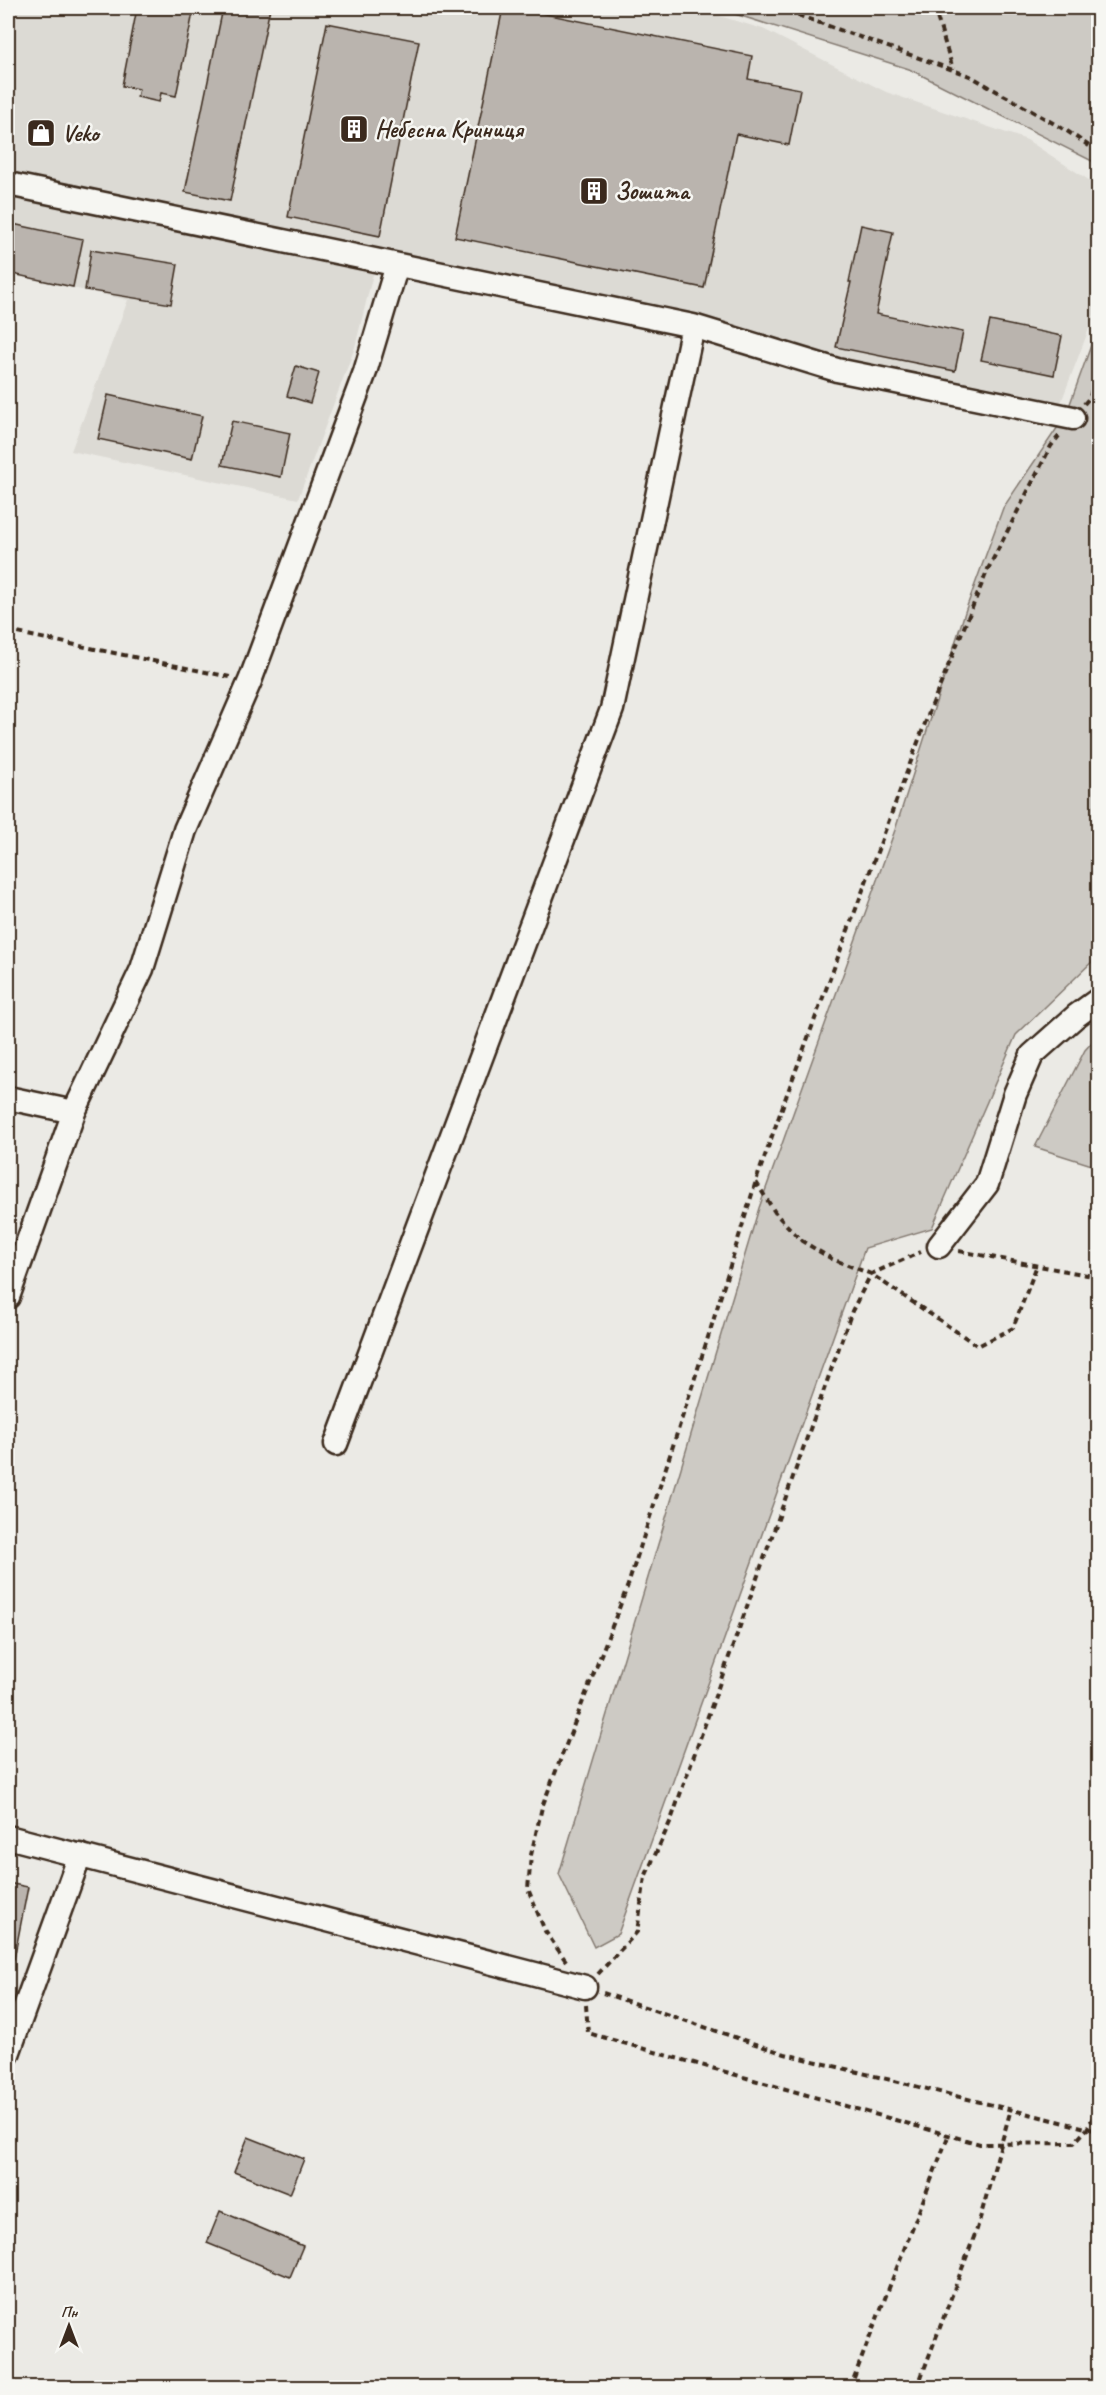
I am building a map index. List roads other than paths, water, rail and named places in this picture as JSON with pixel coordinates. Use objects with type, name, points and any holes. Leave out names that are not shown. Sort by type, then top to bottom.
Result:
[{"type":"street","points":[[8,184],[693,326],[837,370],[1074,418]]},
{"type":"street","points":[[8,1297],[74,1112],[142,969],[185,830],[250,681],[365,372],[397,265]]},
{"type":"street","points":[[336,1444],[612,709],[693,326]]},
{"type":"street","points":[[939,1246],[987,1184],[1015,1094],[1032,1055],[1098,1000]]},
{"type":"street","points":[[8,1098],[74,1112]]},
{"type":"street","points":[[8,1837],[585,1987]]},
{"type":"street","points":[[8,2054],[80,1856]]},
{"type":"place","name":"Небесна Криниця","points":[[354,129]]},
{"type":"place","name":"Veko","points":[[41,133]]},
{"type":"place","name":"Зошита","points":[[594,191]]}]
